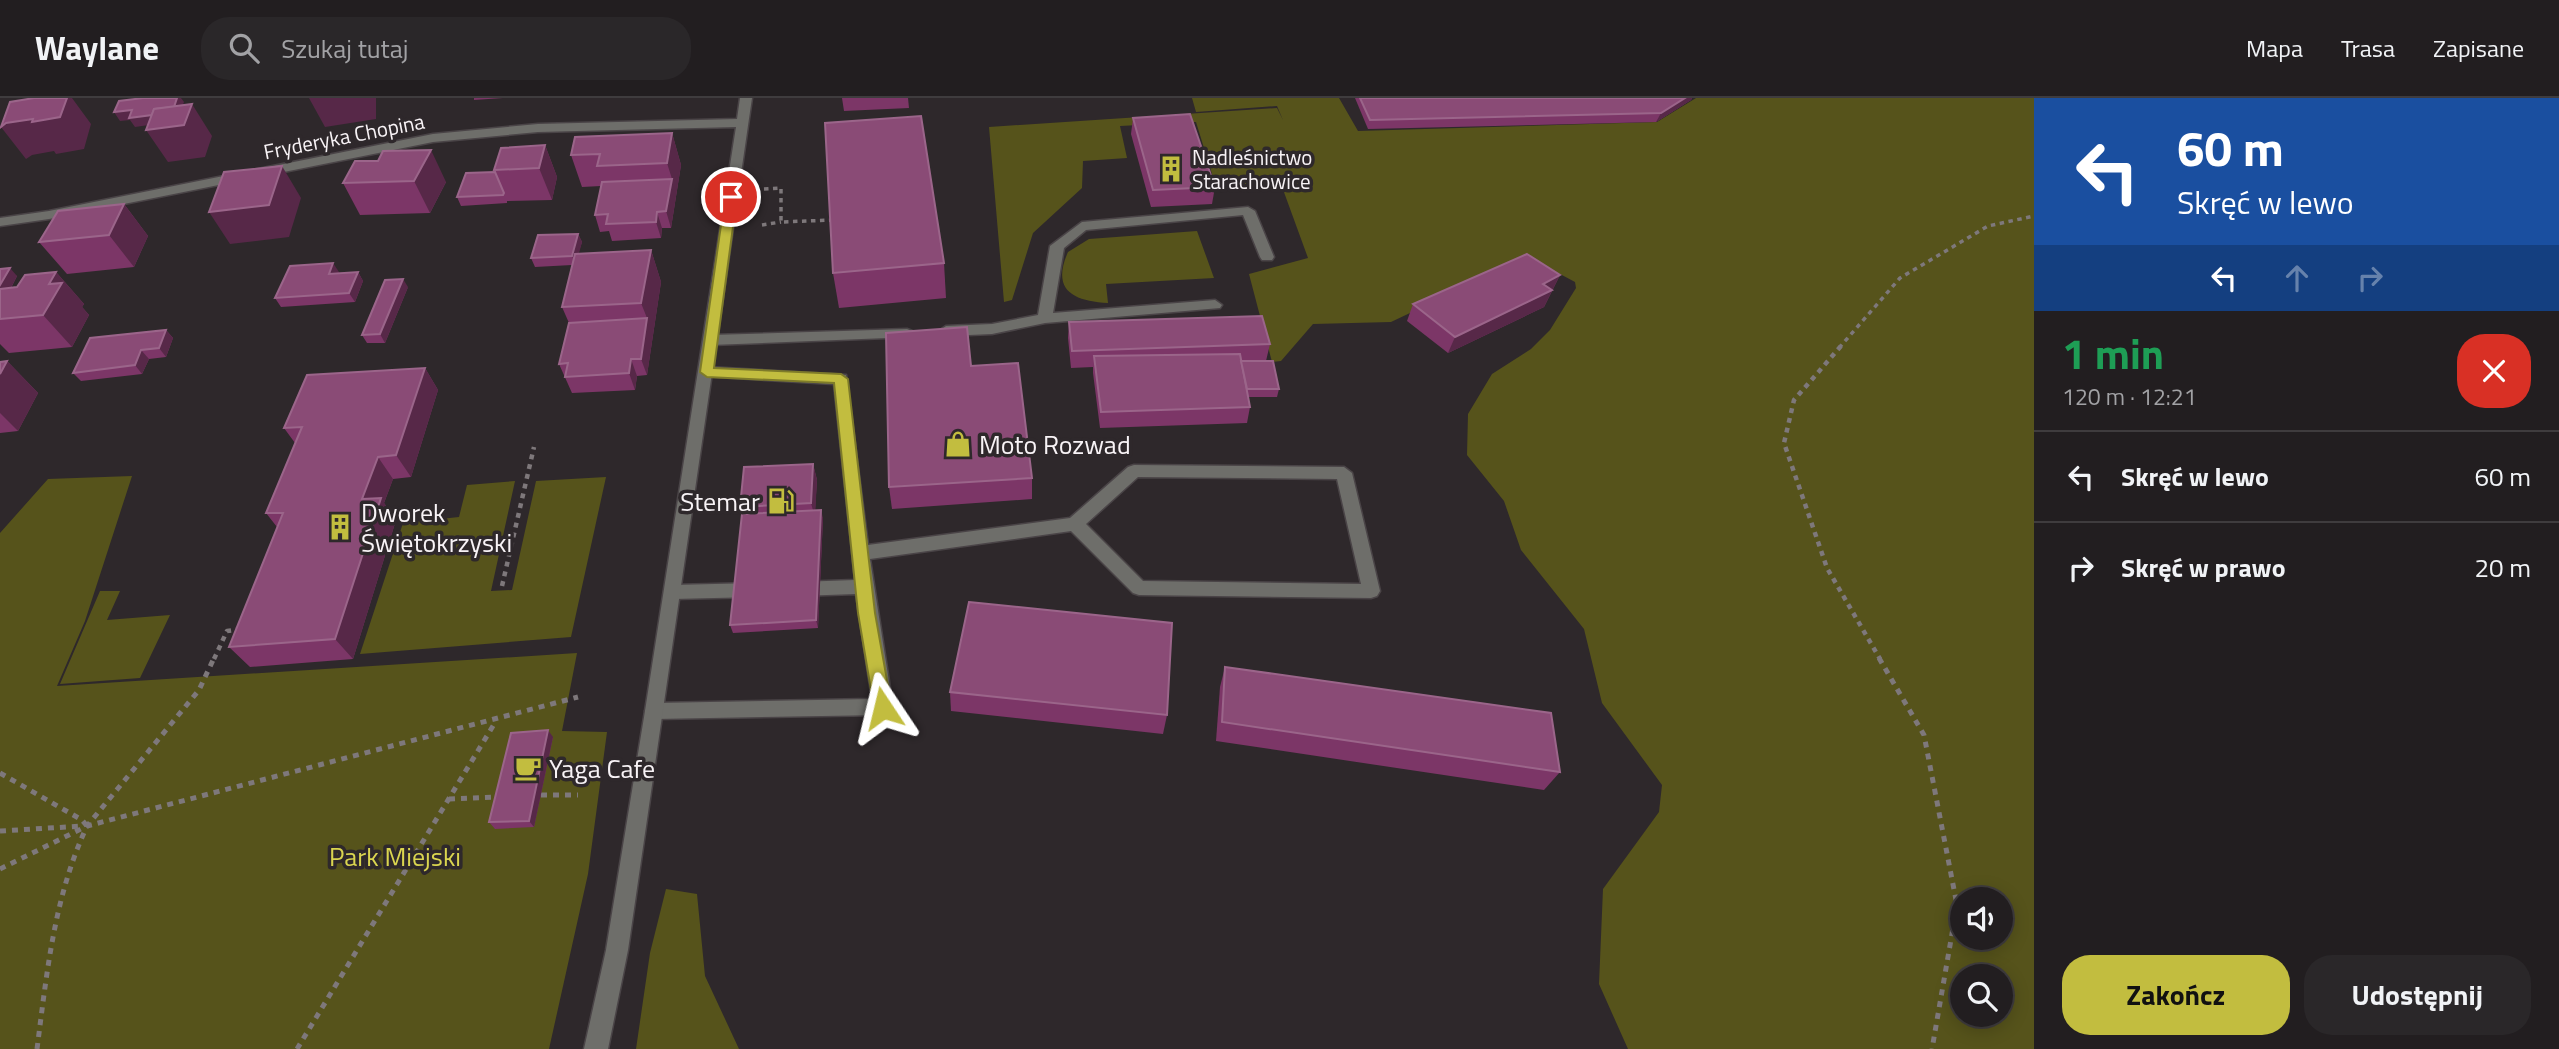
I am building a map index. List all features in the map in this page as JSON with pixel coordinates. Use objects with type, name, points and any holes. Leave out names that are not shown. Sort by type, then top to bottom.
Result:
[{"type":"street","points":[[596,1049],[617,950],[655,711],[692,447],[707,372],[746,98]]},
{"type":"street","name":"Fryderyka Chopina","points":[[0,222],[49,215],[433,138],[538,128],[742,123]]},
{"type":"street","points":[[1045,318],[1057,246],[1082,226],[1248,211],[1267,257]]},
{"type":"street","points":[[711,340],[992,329],[1045,318],[1215,304]]},
{"type":"street","points":[[655,711],[883,708],[864,587],[841,379],[707,372]]},
{"type":"street","points":[[861,554],[1074,524],[1134,471],[1344,473],[1371,591],[1139,588],[1074,524]]},
{"type":"street","points":[[673,592],[864,587]]},
{"type":"path","points":[[766,189],[781,188],[781,222]]},
{"type":"path","points":[[1932,1049],[1957,905],[1924,735],[1827,568],[1784,443],[1794,400],[1900,278],[1988,226],[2034,216]]},
{"type":"path","points":[[761,225],[834,220]]},
{"type":"path","points":[[502,586],[534,447]]},
{"type":"path","points":[[37,1049],[58,903],[75,849],[87,826],[199,690],[227,631],[253,628]]},
{"type":"path","points":[[0,831],[87,826],[496,721],[578,697]]},
{"type":"path","points":[[297,1049],[496,721]]},
{"type":"path","points":[[0,773],[82,820],[87,826]]},
{"type":"path","points":[[541,795],[578,795]]},
{"type":"path","points":[[449,799],[503,796]]},
{"type":"path","points":[[0,869],[87,826]]},
{"type":"green space","points":[[1192,98],[1339,98],[1358,131],[1657,122],[1696,98],[2034,98],[2034,1049],[1628,1049],[1599,984],[1603,889],[1659,812],[1662,785],[1602,703],[1584,629],[1521,550],[1504,501],[1467,455],[1468,414],[1492,374],[1531,349],[1550,330],[1576,288],[1575,282],[1528,257],[1391,322],[1313,324],[1281,361],[1272,362],[1249,274],[1308,258],[1281,184],[1216,187],[1196,122],[1120,126],[1127,158],[1083,161],[1082,188],[1033,233],[1012,300],[1004,302],[989,127],[1277,108],[1283,120],[1277,106],[1196,112]]},
{"type":"green space","points":[[1197,231],[1214,278],[1106,284],[1108,303],[1075,296],[1064,284],[1063,265],[1068,252],[1089,239]]},
{"type":"green space","name":"Park Miejski","points":[[132,476],[85,621],[57,686],[577,653],[562,731],[607,732],[588,874],[549,1049],[0,1049],[0,533],[48,479]]},
{"type":"green space","points":[[606,477],[571,637],[360,654],[403,523],[459,517],[467,485],[515,481],[491,591],[512,590],[536,481]]},
{"type":"green space","points":[[100,591],[120,591],[107,620],[170,615],[140,678],[60,684]]},
{"type":"green space","points":[[666,889],[697,894],[705,976],[739,1049],[636,1049],[650,953]]},
{"type":"building","points":[[34,98],[67,98],[60,117],[6,123],[1,127],[10,102]]},
{"type":"building","points":[[177,98],[174,107],[154,109],[152,115],[129,118],[132,110],[114,112],[119,101]]},
{"type":"building","points":[[1360,98],[1685,98],[1661,113],[1370,120]]},
{"type":"building","points":[[192,104],[184,125],[146,130],[154,109]]},
{"type":"building","name":"Nadleśnictwo Starachowice","points":[[1190,114],[1215,187],[1153,190],[1133,118]]},
{"type":"building","points":[[921,116],[944,263],[833,273],[825,123]]},
{"type":"building","points":[[672,133],[667,163],[597,166],[600,154],[571,155],[575,137]]},
{"type":"building","points":[[545,145],[539,168],[494,170],[501,148]]},
{"type":"building","points":[[431,150],[414,181],[343,183],[355,161],[378,161],[383,151]]},
{"type":"building","points":[[282,166],[269,205],[209,212],[224,172]]},
{"type":"building","points":[[495,172],[503,195],[457,197],[466,173]]},
{"type":"building","points":[[672,179],[666,211],[657,212],[656,222],[606,224],[608,214],[595,215],[602,182]]},
{"type":"building","points":[[124,204],[109,235],[39,242],[58,211]]},
{"type":"building","points":[[578,234],[572,256],[531,258],[538,235]]},
{"type":"building","points":[[651,250],[641,303],[562,307],[575,254]]},
{"type":"building","points":[[1527,254],[1560,275],[1543,284],[1552,290],[1455,337],[1413,304]]},
{"type":"building","points":[[333,263],[329,274],[358,272],[349,293],[275,298],[290,266]]},
{"type":"building","points":[[10,268],[0,285],[0,269]]},
{"type":"building","points":[[56,272],[49,284],[62,283],[43,315],[0,319],[0,289],[17,287],[25,275]]},
{"type":"building","points":[[403,279],[380,334],[362,335],[385,280]]},
{"type":"building","points":[[1262,316],[1270,344],[1072,351],[1069,322]]},
{"type":"building","points":[[647,318],[641,359],[631,359],[629,373],[565,377],[568,363],[559,364],[569,323]]},
{"type":"building","name":"Moto Rozwad","points":[[967,327],[971,366],[1018,363],[1032,478],[889,487],[886,333]]},
{"type":"building","points":[[166,330],[159,348],[141,350],[135,365],[73,373],[90,338]]},
{"type":"building","points":[[1240,354],[1250,407],[1101,412],[1094,356]]},
{"type":"building","points":[[7,361],[0,374],[0,362]]},
{"type":"building","points":[[1241,361],[1273,361],[1279,389],[1247,389]]},
{"type":"building","name":"Dworek Świętokrzyski","points":[[425,368],[396,455],[378,457],[362,499],[381,498],[335,639],[229,647],[283,513],[266,513],[302,427],[284,428],[307,375]]},
{"type":"building","points":[[813,464],[811,503],[740,507],[744,467]]},
{"type":"building","points":[[821,510],[816,620],[730,625],[742,514]]},
{"type":"building","points":[[969,602],[1172,623],[1167,715],[950,692]]},
{"type":"building","points":[[1225,667],[1551,713],[1560,772],[1222,722]]},
{"type":"building","name":"Yaga Cafe","points":[[548,730],[529,821],[489,822],[511,733]]},
{"type":"place","name":"Nadleśnictwo Starachowice","points":[[1171,169]]},
{"type":"place","name":"Moto Rozwad","points":[[958,444]]},
{"type":"place","name":"Stemar","points":[[781,501]]},
{"type":"place","name":"Dworek Świętokrzyski","points":[[340,527]]},
{"type":"place","name":"Yaga Cafe","points":[[528,768]]},
{"type":"route","points":[[731,197],[707,372],[841,379],[867,613],[883,708]]}]
